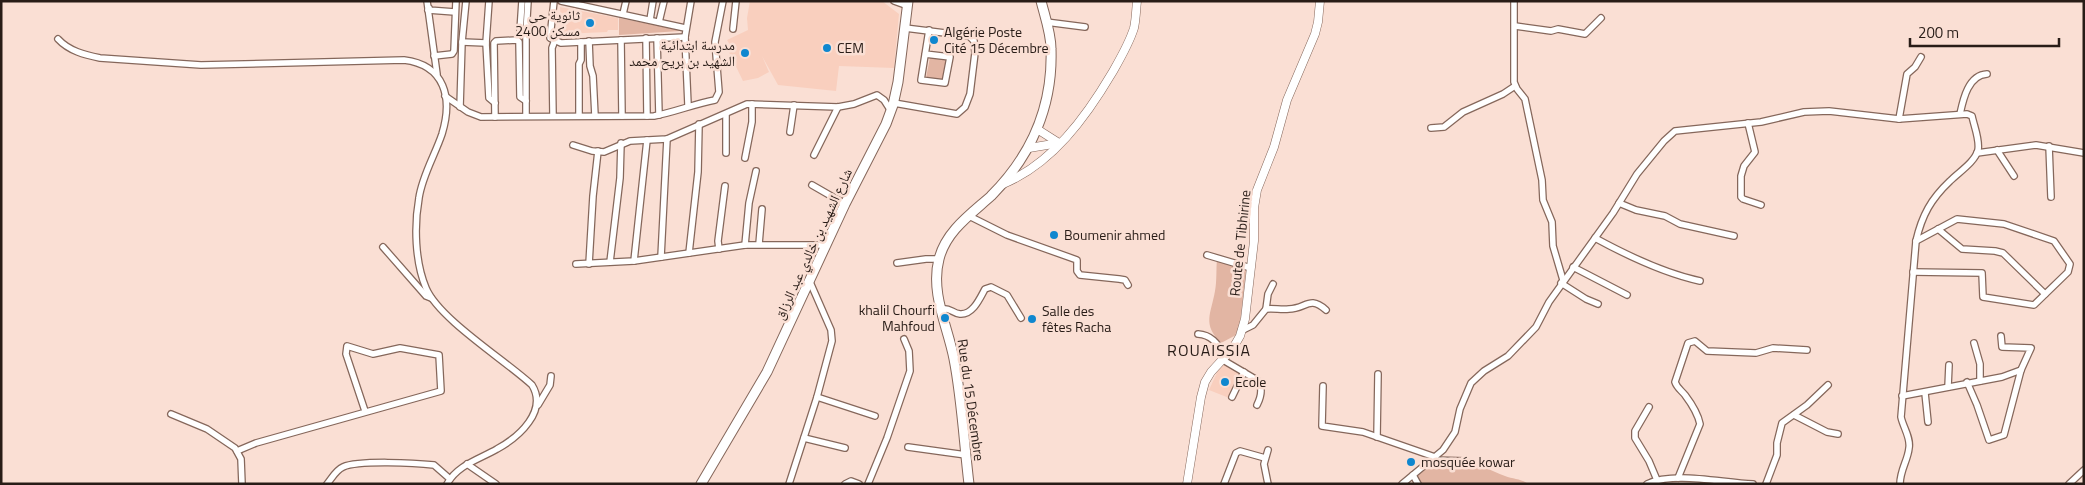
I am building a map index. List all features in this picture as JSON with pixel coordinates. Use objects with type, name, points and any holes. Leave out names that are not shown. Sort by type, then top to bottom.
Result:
[{"type":"main road","name":"Rue du 15 Décembre","points":[[969,484],[955,360],[936,288],[938,259],[951,234],[1011,174],[1029,148],[1037,129],[1048,90],[1052,48],[1041,1]]},
{"type":"main road","name":"شارع الشهيد بن خالدي عبد الرزاق","points":[[701,484],[768,372],[892,107],[898,82],[908,4]]},
{"type":"street","points":[[429,1],[428,10],[434,56],[437,74],[443,85],[444,126],[422,185],[417,214],[418,252],[421,270],[432,300]]},
{"type":"street","points":[[434,56],[452,54],[456,1]]},
{"type":"street","points":[[460,107],[462,42],[466,1]]},
{"type":"street","points":[[489,1],[486,43],[489,98],[495,103]]},
{"type":"street","points":[[522,1],[520,31],[526,34]]},
{"type":"street","points":[[526,116],[528,1]]},
{"type":"street","points":[[554,1],[550,38],[561,43],[685,36]]},
{"type":"street","points":[[561,1],[592,4],[623,14],[686,28]]},
{"type":"street","points":[[623,14],[626,1]]},
{"type":"street","points":[[650,20],[653,1]]},
{"type":"street","points":[[659,22],[664,1]]},
{"type":"street","points":[[688,106],[685,36],[691,1]]},
{"type":"street","points":[[444,96],[460,107],[481,117],[648,116],[677,111],[688,106],[715,100],[719,92],[715,42],[723,1]]},
{"type":"street","points":[[733,29],[736,1]]},
{"type":"street","points":[[894,1],[908,4]]},
{"type":"street","points":[[1001,184],[1021,176],[1048,154],[1083,119],[1125,50],[1134,28],[1137,1]]},
{"type":"street","name":"Route de Tibhirine","points":[[1187,484],[1200,397],[1205,382],[1211,372],[1234,348],[1241,331],[1251,268],[1254,241],[1254,208],[1258,190],[1274,147],[1287,100],[1315,34],[1320,1]]},
{"type":"street","points":[[1514,1],[1513,56],[1515,86],[1524,99],[1542,180],[1543,200],[1552,222],[1553,246],[1562,282],[1598,304]]},
{"type":"street","points":[[428,10],[455,12]]},
{"type":"street","points":[[1515,26],[1551,31],[1558,29],[1585,34],[1601,18]]},
{"type":"street","points":[[1046,22],[1085,27]]},
{"type":"street","points":[[573,145],[598,151],[613,149],[621,144],[667,138],[747,104],[838,107],[854,104],[877,95],[892,107],[957,114],[965,107],[970,94],[974,41],[969,36],[905,28]]},
{"type":"street","points":[[926,54],[950,57],[945,83],[921,80],[929,30]]},
{"type":"street","points":[[646,38],[648,116]]},
{"type":"street","points":[[657,38],[659,115]]},
{"type":"street","points":[[58,39],[64,46],[86,55],[100,58],[194,65],[404,60],[418,62],[437,74]]},
{"type":"street","points":[[495,117],[494,44],[496,40],[517,40],[519,42],[520,98],[526,100]]},
{"type":"street","points":[[553,116],[552,48],[555,40]]},
{"type":"street","points":[[621,40],[622,116]]},
{"type":"street","points":[[590,41],[595,116]]},
{"type":"street","points":[[462,42],[486,43]]},
{"type":"street","points":[[579,116],[581,42]]},
{"type":"street","points":[[1899,119],[1907,74],[1915,67],[1921,57]]},
{"type":"street","points":[[581,60],[590,60]]},
{"type":"street","points":[[1960,114],[1966,89],[1978,77],[1987,74]]},
{"type":"street","points":[[1431,128],[1444,127],[1463,112],[1503,94],[1515,86]]},
{"type":"street","points":[[745,158],[752,122],[752,104]]},
{"type":"street","points":[[790,132],[794,105]]},
{"type":"street","points":[[814,155],[838,107]]},
{"type":"street","points":[[1402,484],[1443,450],[1456,432],[1460,409],[1471,383],[1484,371],[1508,356],[1536,327],[1562,282],[1595,238],[1637,174],[1664,141],[1675,131],[1748,124],[1804,112],[1829,111],[1899,119],[1967,114],[1972,116],[1979,147],[1977,154],[1948,182],[1930,204],[1923,215],[1916,240],[1901,417],[1910,442],[1910,449],[1904,461],[1900,484]]},
{"type":"street","points":[[726,114],[726,153]]},
{"type":"street","points":[[689,253],[698,172],[699,124]]},
{"type":"street","points":[[1748,124],[1755,152],[1744,166],[1741,176],[1741,197],[1761,205]]},
{"type":"street","points":[[1037,129],[1059,143]]},
{"type":"street","points":[[661,257],[667,138]]},
{"type":"street","points":[[634,261],[647,140]]},
{"type":"street","points":[[1029,148],[1059,143]]},
{"type":"street","points":[[610,262],[620,178],[621,144]]},
{"type":"street","points":[[1977,154],[2025,145],[2049,146],[2084,153]]},
{"type":"street","points":[[2049,146],[2051,197]]},
{"type":"street","points":[[1029,148],[1048,154]]},
{"type":"street","points":[[1997,150],[2014,176]]},
{"type":"street","points":[[589,264],[598,151]]},
{"type":"street","points":[[745,245],[749,204],[756,171]]},
{"type":"street","points":[[812,185],[846,204]]},
{"type":"street","points":[[720,249],[718,241],[725,186]]},
{"type":"street","points":[[1619,203],[1636,210],[1665,216],[1680,224],[1734,236]]},
{"type":"street","points":[[759,244],[762,209]]},
{"type":"street","points":[[969,216],[1007,235],[1078,260],[1077,272],[1080,275],[1120,278],[1125,280],[1128,285]]},
{"type":"street","points":[[1913,272],[1982,273],[1983,297],[2034,305],[2070,268],[2070,264],[2054,241],[2004,224],[1957,219],[1916,240]]},
{"type":"street","points":[[1938,229],[1962,249],[2003,253],[2045,294]]},
{"type":"street","points":[[1595,238],[1637,260],[1680,277],[1700,281]]},
{"type":"street","points":[[576,264],[634,261],[745,245],[826,245]]},
{"type":"street","points":[[383,247],[426,296],[440,309],[532,385],[536,392],[537,406]]},
{"type":"street","points":[[1207,255],[1251,268]]},
{"type":"street","points":[[897,263],[938,259]]},
{"type":"street","points":[[1573,267],[1627,295]]},
{"type":"street","points":[[796,484],[789,484],[817,397],[832,341],[831,330],[810,282]]},
{"type":"street","points":[[1241,331],[1253,325],[1266,310],[1268,294],[1273,284]]},
{"type":"street","points":[[941,309],[951,309],[960,314],[965,313],[980,300],[985,289],[991,287],[1007,295],[1020,318]]},
{"type":"street","points":[[1266,310],[1292,310],[1311,302],[1326,310]]},
{"type":"street","points":[[1198,334],[1207,335],[1212,338],[1224,358],[1260,383],[1260,399],[1257,405]]},
{"type":"street","points":[[1967,382],[1989,440],[2004,435],[2021,370],[2031,348],[2002,347],[2001,336]]},
{"type":"street","points":[[868,484],[887,438],[910,371],[908,351],[904,339]]},
{"type":"street","points":[[1678,478],[1700,424],[1688,400],[1676,386],[1675,382],[1691,341],[1698,342],[1704,351],[1756,353],[1773,348],[1807,350]]},
{"type":"street","points":[[1974,343],[1980,364],[1980,381]]},
{"type":"street","points":[[237,451],[256,443],[441,391],[440,355],[400,348],[373,354],[346,346],[346,354],[365,411]]},
{"type":"street","points":[[1948,387],[1949,365]]},
{"type":"street","points":[[1902,396],[1925,393],[1967,382],[2002,377],[2021,370]]},
{"type":"street","points":[[1232,397],[1244,372]]},
{"type":"street","points":[[1377,437],[1378,374]]},
{"type":"street","points":[[327,484],[338,470],[344,466],[363,463],[434,465],[448,481],[467,464],[498,449],[515,437],[532,418],[550,385],[551,376]]},
{"type":"street","points":[[1766,484],[1777,454],[1777,443],[1782,423],[1807,405],[1828,385]]},
{"type":"street","points":[[1324,386],[1322,426],[1363,432],[1433,459],[1466,460]]},
{"type":"street","points":[[1925,393],[1928,422]]},
{"type":"street","points":[[817,397],[875,416]]},
{"type":"street","points":[[1649,407],[1635,430],[1635,438],[1649,461],[1657,480]]},
{"type":"street","points":[[172,414],[207,429],[237,451],[243,468],[242,484]]},
{"type":"street","points":[[1794,415],[1827,432],[1838,434]]},
{"type":"street","points":[[804,438],[844,448]]},
{"type":"street","points":[[908,447],[966,455]]},
{"type":"street","points":[[1268,450],[1264,464],[1268,484]]},
{"type":"street","points":[[1224,484],[1236,453],[1240,451],[1265,458]]},
{"type":"street","points":[[467,464],[496,484]]},
{"type":"street","points":[[2069,484],[2084,470]]},
{"type":"street","points":[[1412,475],[1418,484]]},
{"type":"street","points":[[1647,484],[1657,480],[1678,478],[1691,481],[1753,484]]},
{"type":"street","points":[[845,484],[852,481],[859,484]]},
{"type":"shaded area","name":"CEM","points":[[750,1],[882,1],[899,14],[894,68],[839,66],[836,91],[778,85],[762,56],[769,72],[758,78],[743,81],[727,48],[730,45],[727,40],[748,30],[747,18]]},
{"type":"shaded area","name":"ثانوية حي 2400 مسكن","points":[[560,7],[618,18],[618,30],[562,34]]},
{"type":"shaded area","points":[[619,18],[679,30],[680,31],[619,35]]},
{"type":"shaded area","points":[[930,57],[946,59],[942,81],[926,78]]},
{"type":"shaded area","points":[[1217,259],[1245,267],[1246,270],[1240,323],[1236,335],[1221,343],[1211,330],[1209,318],[1216,287]]},
{"type":"shaded area","name":"Ecole","points":[[1223,363],[1240,374],[1229,398],[1209,390]]},
{"type":"shaded area","points":[[1463,461],[1479,465],[1528,484],[1419,484],[1415,477],[1435,462]]},
{"type":"place","name":"ثانوية حي 2400 مسكن","points":[[590,23]]},
{"type":"place","name":"Algérie Poste Cité 15 Décembre","points":[[934,40]]},
{"type":"place","name":"CEM","points":[[827,48]]},
{"type":"place","name":"مدرسة ابتدائية الشهيد بن بريح محمد","points":[[745,53]]},
{"type":"place","name":"Boumenir ahmed","points":[[1054,235]]},
{"type":"place","name":"khalil Chourfi Mahfoud","points":[[945,318]]},
{"type":"place","name":"Salle des fêtes Racha","points":[[1032,319]]},
{"type":"place","name":"Ecole","points":[[1225,382]]},
{"type":"place","name":"mosquée kowar","points":[[1411,462]]},
{"type":"district","name":"ROUAISSIA","points":[[1209,350]]}]
